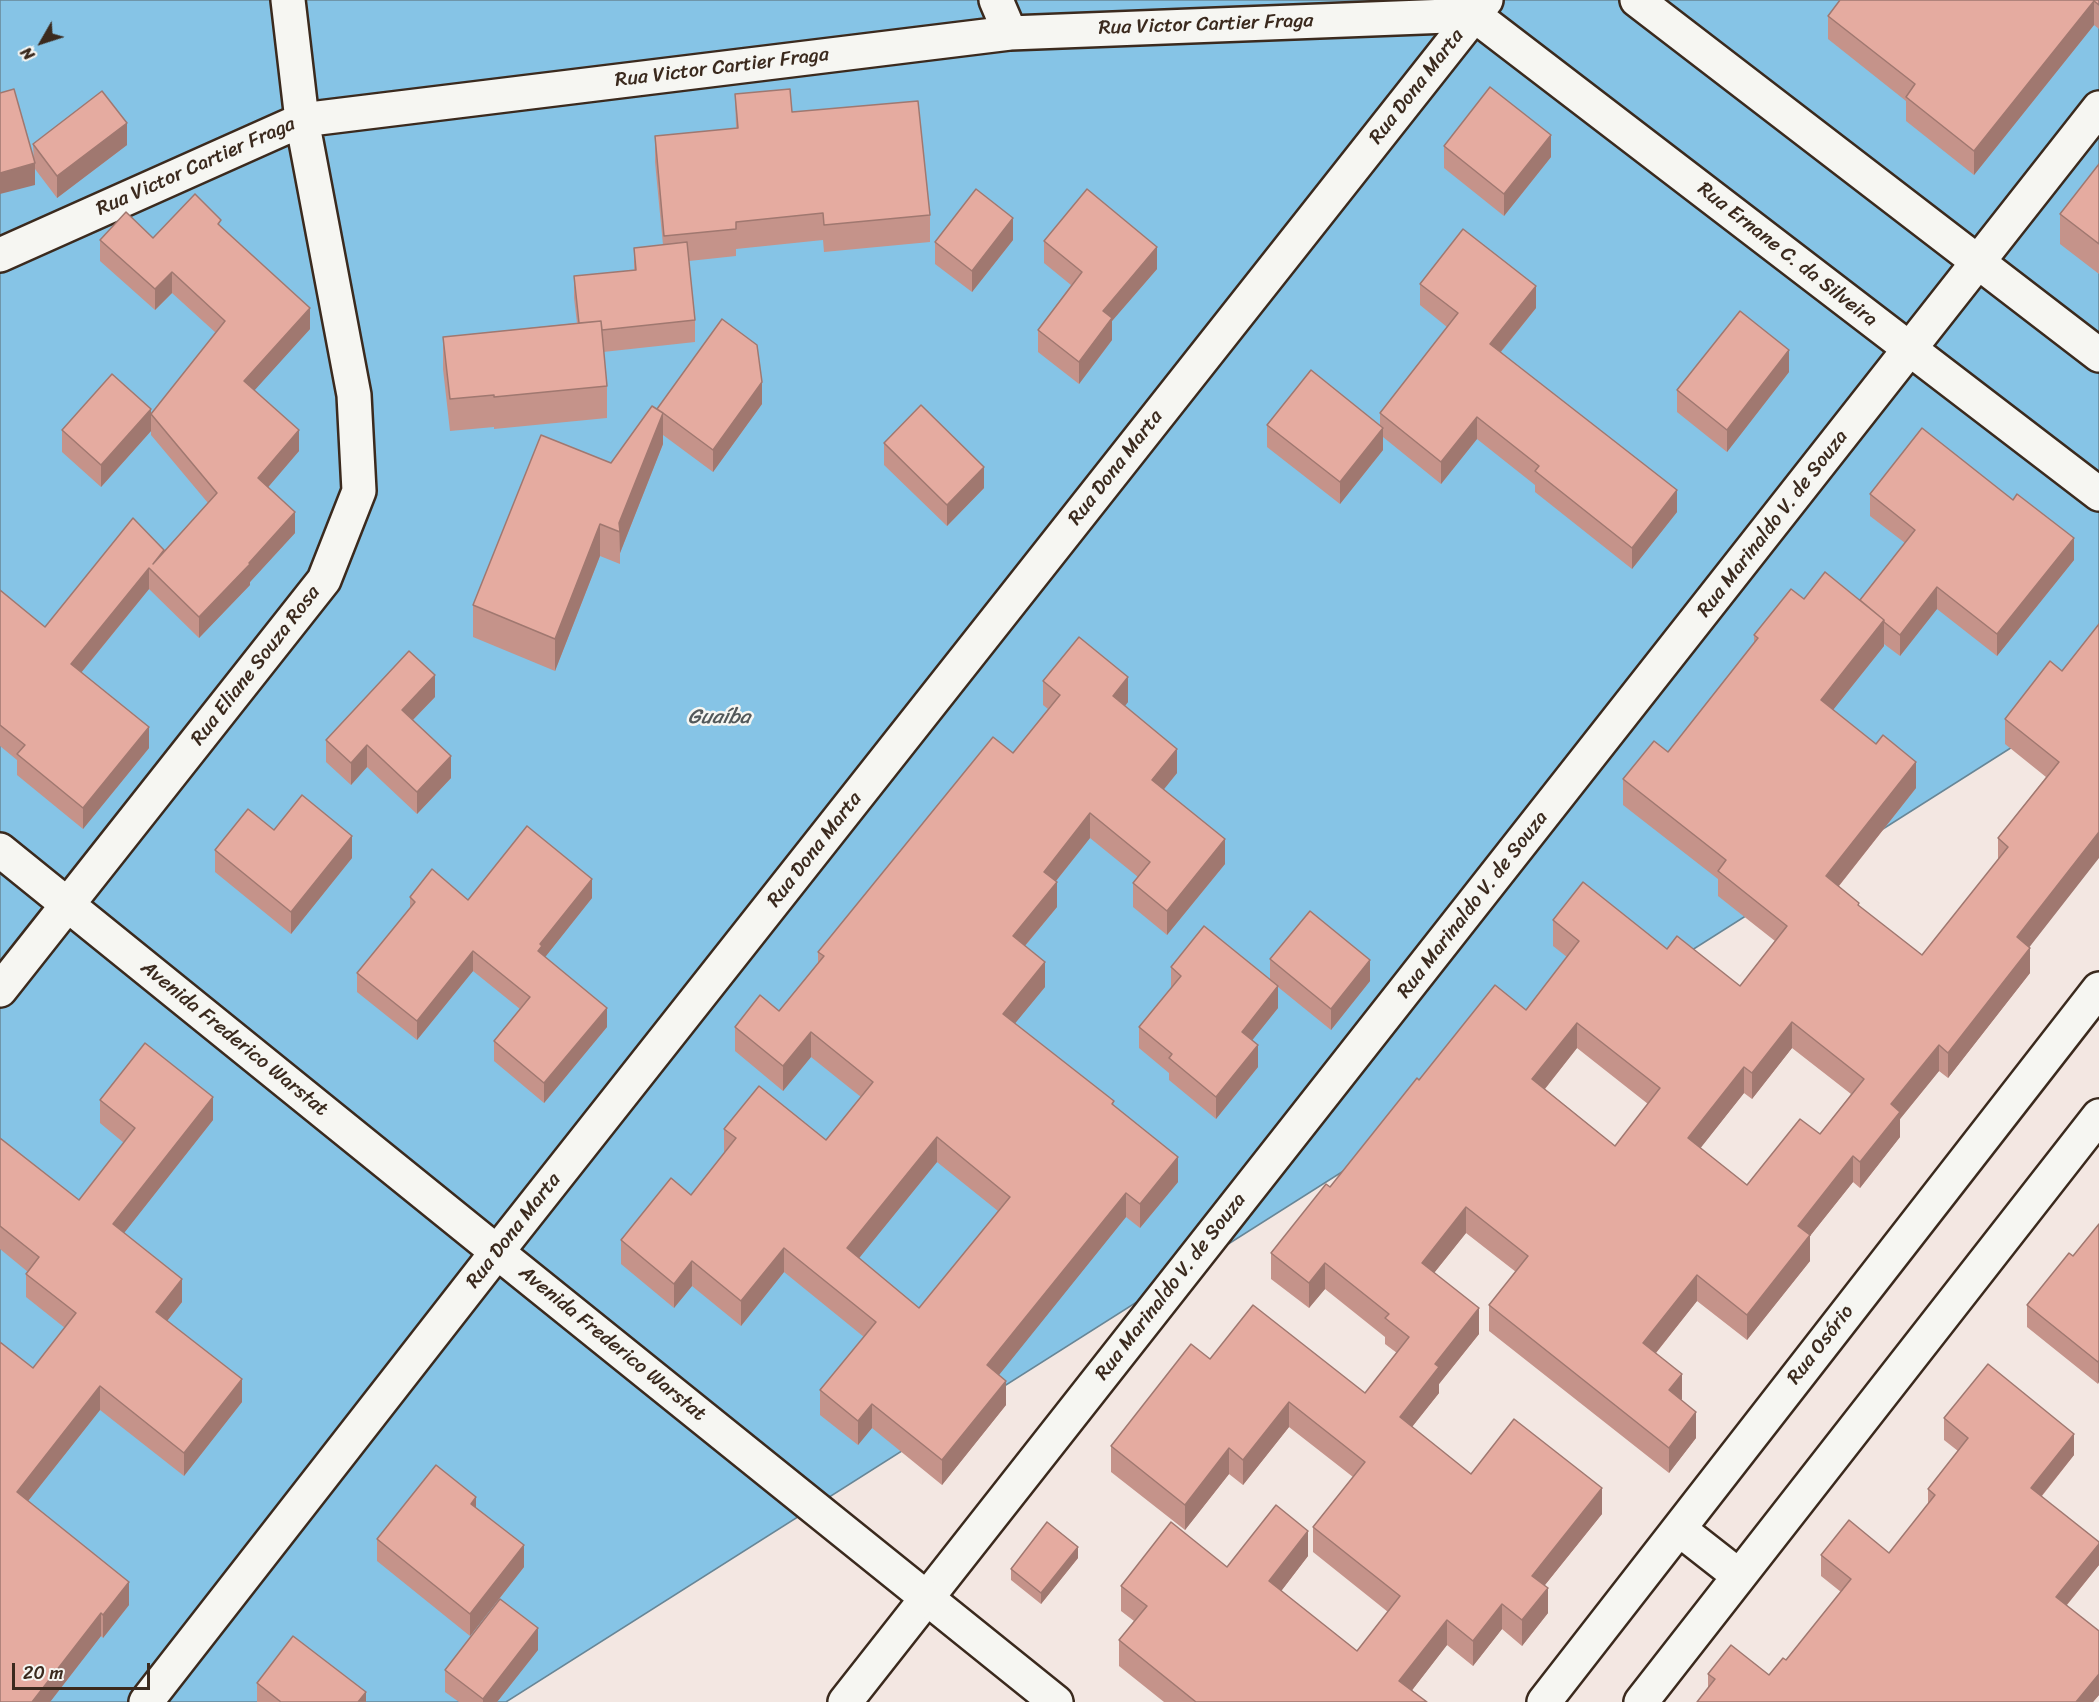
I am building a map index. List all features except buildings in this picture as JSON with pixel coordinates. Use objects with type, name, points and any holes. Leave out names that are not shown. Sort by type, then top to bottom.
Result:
[{"type":"street","name":"Rua Eliane Souza Rosa","points":[[0,990],[324,580],[359,490],[354,395],[302,120],[288,0]]},
{"type":"street","points":[[996,0],[1010,33]]},
{"type":"street","points":[[1637,0],[2099,355]]},
{"type":"street","name":"Rua Victor Cartier Fraga","points":[[0,255],[302,120],[1010,33],[1480,7]]},
{"type":"street","name":"Rua Ernane C. da Silveira","points":[[1480,7],[1910,350],[2099,494]]},
{"type":"street","name":"Rua Dona Marta","points":[[146,1702],[497,1252],[1480,7]]},
{"type":"street","name":"Rua Marinaldo V. de Souza","points":[[845,1702],[2099,108]]},
{"type":"street","name":"Avenida Frederico Warstat","points":[[0,850],[1056,1702]]},
{"type":"street","name":"Rua Osório","points":[[1544,1702],[2099,989]]},
{"type":"street","points":[[1641,1702],[2099,1116]]},
{"type":"street","points":[[1679,1528],[1739,1576]]},
{"type":"water","name":"Guaíba","points":[[0,0],[2099,0],[2099,692],[506,1702],[0,1702]]}]
